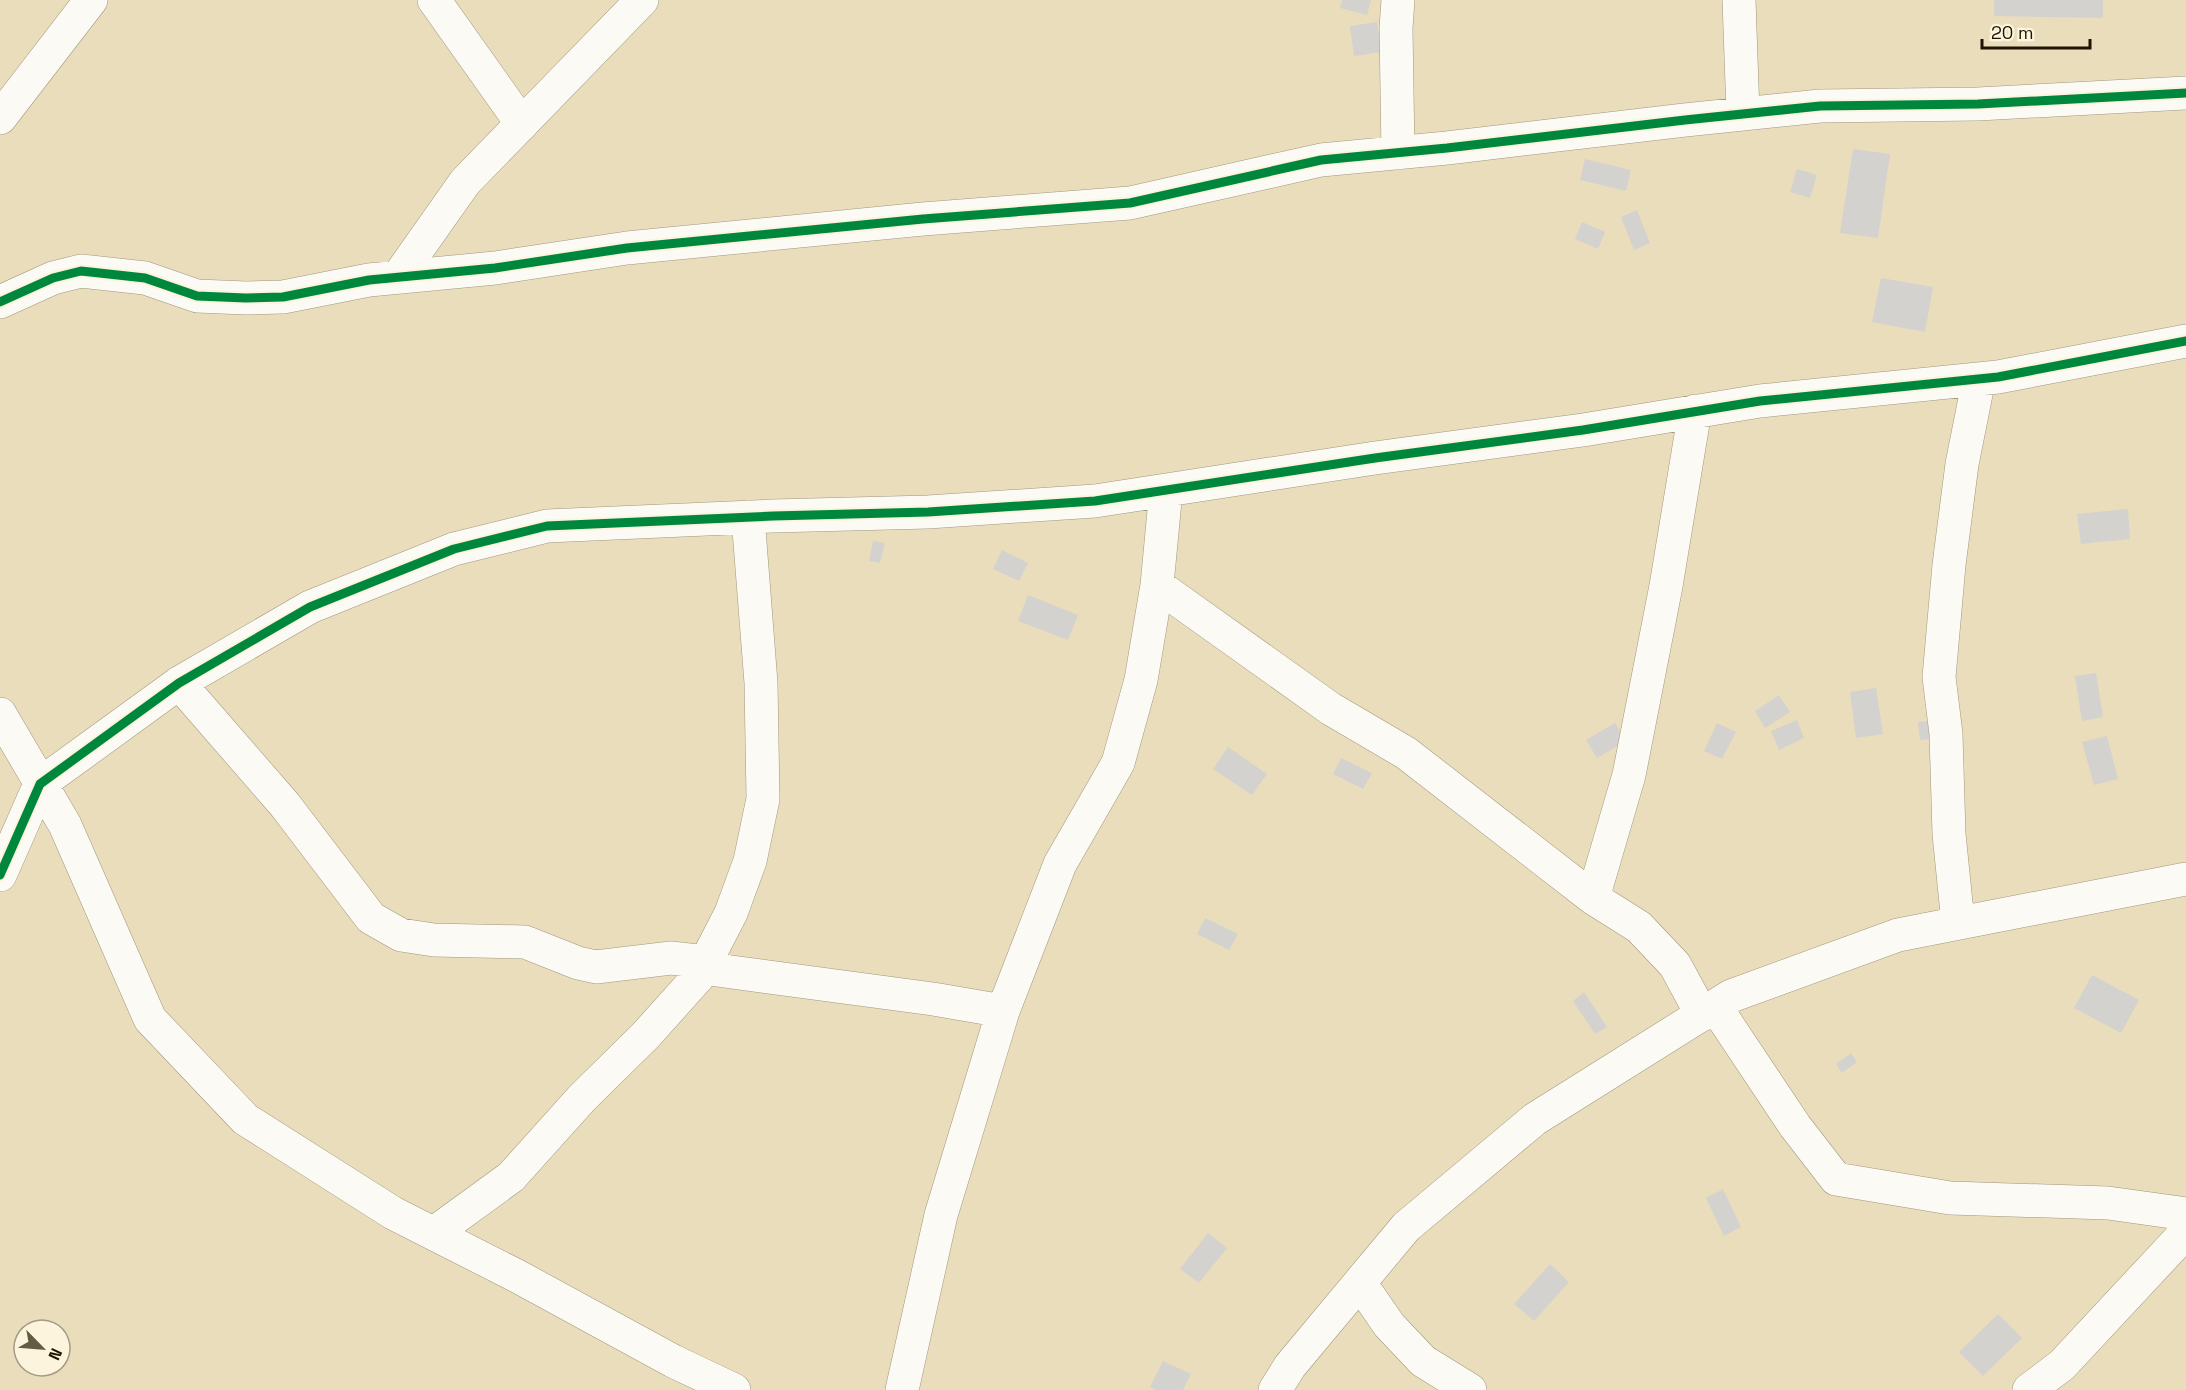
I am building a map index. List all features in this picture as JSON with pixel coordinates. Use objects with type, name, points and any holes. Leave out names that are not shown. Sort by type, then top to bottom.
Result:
[{"type":"street","points":[[0,118],[91,0]]},
{"type":"street","points":[[434,0],[522,124]]},
{"type":"street","points":[[398,277],[465,182],[642,0]]},
{"type":"street","points":[[1398,0],[1396,28],[1398,153]]},
{"type":"street","points":[[1739,0],[1743,114]]},
{"type":"street","points":[[0,302],[53,278],[81,271],[117,273],[145,278],[197,296],[283,297],[369,280],[495,268],[627,248],[923,219],[1130,203],[1321,160],[1743,114],[1821,106],[1978,104],[2186,93]]},
{"type":"street","points":[[0,875],[40,784],[178,683],[310,607],[454,549],[547,526],[952,511],[1095,501],[1760,401],[1979,379],[2186,341]]},
{"type":"street","points":[[1958,923],[1949,834],[1946,734],[1939,677],[1960,475],[1979,379]]},
{"type":"street","points":[[1593,898],[1629,775],[1666,586],[1695,411]]},
{"type":"street","points":[[902,1390],[941,1215],[1004,1011],[1060,864],[1118,763],[1141,680],[1157,585],[1166,490]]},
{"type":"street","points":[[434,1233],[511,1177],[582,1098],[646,1035],[698,977],[731,913],[750,861],[763,799],[761,683],[748,517]]},
{"type":"street","points":[[1157,585],[1331,710],[1406,753],[1593,898],[1639,927],[1675,965],[1836,1179],[1950,1198],[2108,1203],[2186,1214]]},
{"type":"street","points":[[178,683],[285,805],[371,918],[401,935],[434,940],[525,942],[578,963],[596,967],[671,958],[1004,1011]]},
{"type":"street","points":[[0,714],[65,825],[150,1019],[245,1119],[393,1213],[734,1390]]},
{"type":"street","points":[[1275,1390],[1290,1366],[1407,1227],[1535,1119],[1731,996],[1898,935],[2186,879]]},
{"type":"street","points":[[2029,1390],[2062,1365],[2186,1232]]},
{"type":"street","points":[[1360,1282],[1389,1325],[1423,1361],[1470,1390]]},
{"type":"building","points":[[1342,0],[1371,0],[1367,15],[1340,8]]},
{"type":"building","points":[[1994,0],[2103,0],[2103,18],[1994,16]]},
{"type":"building","points":[[1377,22],[1382,52],[1354,56],[1350,26]]},
{"type":"building","points":[[1853,149],[1890,154],[1878,238],[1840,233]]},
{"type":"building","points":[[1585,159],[1631,170],[1626,191],[1580,180]]},
{"type":"building","points":[[1797,169],[1817,175],[1810,198],[1790,192]]},
{"type":"building","points":[[1637,210],[1650,243],[1634,250],[1621,217]]},
{"type":"building","points":[[1582,222],[1605,232],[1598,249],[1575,239]]},
{"type":"building","points":[[1881,278],[1933,287],[1925,332],[1872,322]]},
{"type":"building","points":[[2128,509],[2130,539],[2081,544],[2077,514]]},
{"type":"building","points":[[873,541],[885,543],[880,563],[869,561]]},
{"type":"building","points":[[1002,550],[1028,563],[1019,581],[993,569]]},
{"type":"building","points":[[1028,595],[1078,615],[1068,640],[1018,621]]},
{"type":"building","points":[[2096,673],[2103,717],[2082,721],[2075,676]]},
{"type":"building","points":[[1876,688],[1883,734],[1856,738],[1850,692]]},
{"type":"building","points":[[1779,695],[1790,712],[1765,728],[1755,711]]},
{"type":"building","points":[[1797,720],[1804,738],[1779,750],[1771,731]]},
{"type":"building","points":[[1939,720],[1941,738],[1920,740],[1918,722]]},
{"type":"building","points":[[1615,723],[1626,741],[1597,758],[1586,740]]},
{"type":"building","points":[[1717,723],[1736,732],[1722,759],[1704,751]]},
{"type":"building","points":[[2107,736],[2118,779],[2094,785],[2082,742]]},
{"type":"building","points":[[1228,747],[1267,774],[1252,795],[1213,769]]},
{"type":"building","points":[[1341,758],[1372,773],[1363,789],[1333,774]]},
{"type":"building","points":[[1205,918],[1238,934],[1229,950],[1197,934]]},
{"type":"building","points":[[2092,975],[2139,1000],[2121,1033],[2074,1008]]},
{"type":"building","points":[[1584,992],[1607,1027],[1595,1034],[1573,1001]]},
{"type":"building","points":[[1851,1053],[1857,1062],[1842,1073],[1836,1064]]},
{"type":"building","points":[[1723,1189],[1741,1227],[1724,1236],[1706,1198]]},
{"type":"building","points":[[1208,1233],[1227,1248],[1199,1283],[1180,1269]]},
{"type":"building","points":[[1550,1264],[1569,1282],[1534,1321],[1514,1304]]},
{"type":"building","points":[[1998,1314],[2022,1338],[1983,1376],[1959,1352]]},
{"type":"building","points":[[1163,1361],[1191,1374],[1183,1390],[1156,1390],[1150,1387]]},
{"type":"cycle path","points":[[0,302],[53,278],[81,271],[145,278],[197,296],[283,297],[369,280],[495,268],[627,248],[923,219],[1130,203],[1321,160],[1447,148],[1685,120],[1820,106],[1978,104],[2186,93]]},
{"type":"cycle path","points":[[0,875],[40,784],[179,683],[310,607],[454,549],[547,526],[928,512],[1095,501],[1375,458],[1583,430],[1760,401],[1998,377],[2186,341]]}]
